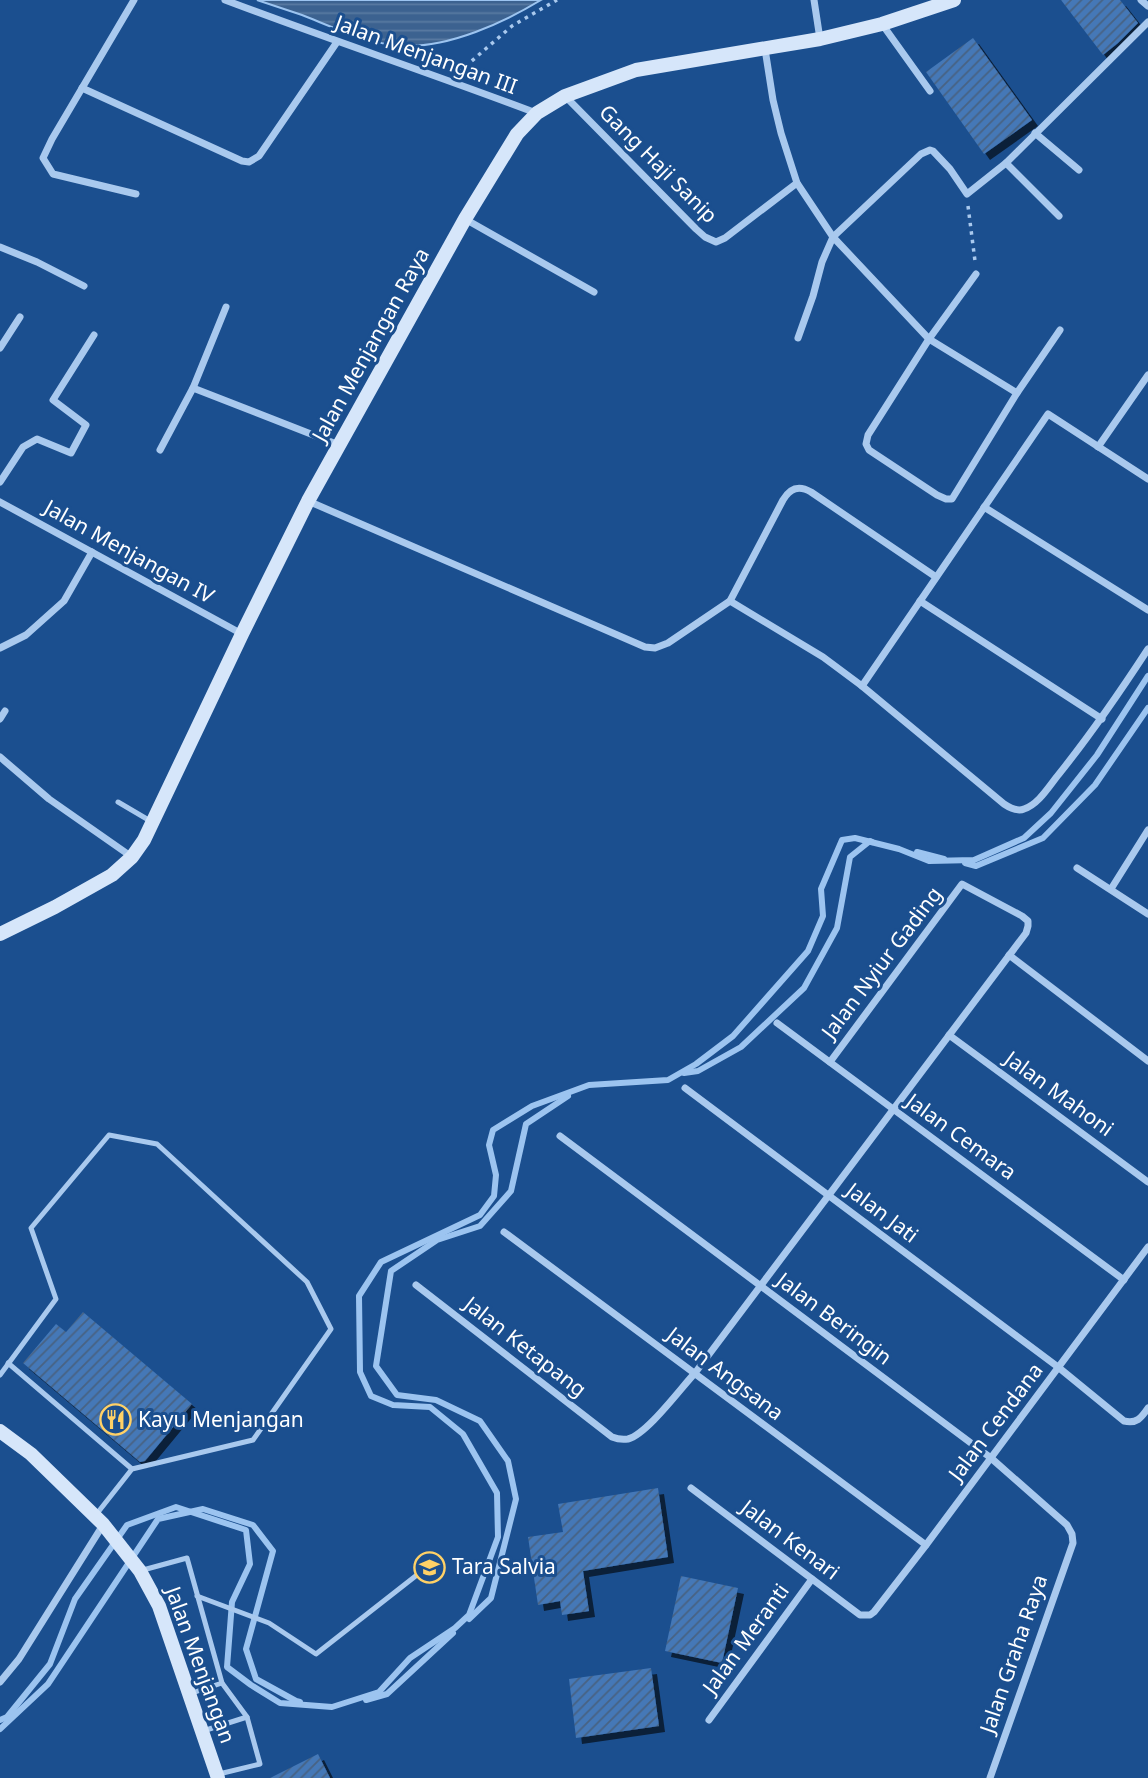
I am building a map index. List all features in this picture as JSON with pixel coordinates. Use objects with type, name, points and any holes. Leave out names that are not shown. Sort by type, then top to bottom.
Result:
[{"type":"main road","name":"Jalan Menjangan Raya","points":[[0,934],[112,875],[132,857],[154,823],[242,634],[308,501],[465,219],[517,134],[537,113],[565,96],[636,70],[820,39],[882,24],[954,0]]},
{"type":"main road","points":[[0,1431],[31,1454],[104,1525]]},
{"type":"main road","name":"Jalan Menjangan","points":[[104,1525],[137,1566],[159,1606],[217,1776]]},
{"type":"street","points":[[134,0],[43,158],[53,174],[136,194]]},
{"type":"street","name":"Jalan Menjangan III","points":[[225,0],[537,113]]},
{"type":"street","points":[[814,0],[820,39]]},
{"type":"street","points":[[1141,0],[1148,6]]},
{"type":"street","points":[[798,338],[822,262],[833,237],[926,151],[930,150],[939,157],[967,194],[1006,163],[1148,22]]},
{"type":"street","points":[[882,24],[930,91]]},
{"type":"street","points":[[82,88],[249,162],[259,156],[337,42]]},
{"type":"street","points":[[764,48],[781,133],[797,183],[833,237],[929,339],[1017,393]]},
{"type":"street","name":"Gang Haji Sanip","points":[[565,96],[696,229],[716,242],[797,183]]},
{"type":"street","points":[[1035,133],[1079,170]]},
{"type":"street","points":[[1006,163],[1059,216]]},
{"type":"street","points":[[465,219],[594,292]]},
{"type":"street","points":[[0,247],[84,286]]},
{"type":"street","points":[[976,274],[929,339],[868,435],[866,444],[869,450],[937,495],[952,499],[1017,393],[1060,330]]},
{"type":"street","points":[[160,450],[192,388],[226,307]]},
{"type":"street","points":[[0,348],[20,317]]},
{"type":"street","points":[[0,482],[23,447],[37,439],[71,453],[86,425],[53,401],[94,335]]},
{"type":"street","points":[[1098,447],[1148,375]]},
{"type":"street","points":[[192,388],[339,445]]},
{"type":"street","points":[[862,687],[1048,414],[1148,479]]},
{"type":"street","points":[[308,501],[645,647],[655,648],[668,643],[730,601],[783,500],[789,491],[796,488],[811,492],[936,577]]},
{"type":"street","name":"Jalan Menjangan IV","points":[[0,502],[242,634]]},
{"type":"street","points":[[984,507],[1148,610]]},
{"type":"street","points":[[0,648],[26,635],[64,601],[92,552]]},
{"type":"street","points":[[730,601],[824,657],[1004,804],[1020,810],[1037,801],[1102,719],[1148,649]]},
{"type":"street","points":[[920,601],[1102,719]]},
{"type":"street","points":[[0,719],[5,711]]},
{"type":"street","points":[[0,757],[49,799],[132,857]]},
{"type":"street","points":[[1111,889],[1148,830]]},
{"type":"street","points":[[1077,868],[1148,914]]},
{"type":"street","name":"Jalan Nyiur Gading","points":[[830,1062],[962,884],[1028,921],[1026,933],[1009,955]]},
{"type":"street","points":[[695,1373],[1009,955],[1148,1061]]},
{"type":"street","name":"Jalan Cemara","points":[[777,1023],[1124,1280]]},
{"type":"street","name":"Jalan Mahoni","points":[[948,1035],[1148,1182]]},
{"type":"street","name":"Jalan Jati","points":[[685,1088],[1058,1367],[1124,1421],[1131,1423],[1140,1420],[1148,1408]]},
{"type":"street","name":"Jalan Beringin","points":[[560,1136],[991,1458],[1067,1525],[1073,1543]]},
{"type":"street","name":"Jalan Angsana","points":[[504,1232],[926,1545]]},
{"type":"street","name":"Jalan Cendana","points":[[870,1615],[926,1545],[1148,1247]]},
{"type":"street","name":"Jalan Ketapang","points":[[416,1285],[612,1437],[629,1438],[642,1432],[695,1373]]},
{"type":"street","name":"Jalan Kenari","points":[[691,1489],[860,1615],[870,1615]]},
{"type":"street","points":[[0,1682],[19,1659],[104,1525]]},
{"type":"street","name":"Jalan Graha Raya","points":[[990,1778],[1073,1543]]},
{"type":"street","name":"Jalan Meranti","points":[[709,1720],[812,1579]]},
{"type":"lane","points":[[118,802],[154,823]]},
{"type":"lane","points":[[0,1375],[56,1299],[31,1228],[109,1135],[157,1144],[307,1282],[331,1329],[253,1440],[132,1469],[104,1525]]},
{"type":"lane","points":[[8,1363],[132,1469]]},
{"type":"lane","points":[[137,1566],[187,1558],[222,1683],[247,1717],[260,1764],[217,1776]]},
{"type":"lane","points":[[197,1596],[269,1623],[316,1654],[422,1571]]},
{"type":"lane","points":[[191,1694],[222,1683]]},
{"type":"lane","points":[[203,1731],[247,1717]]},
{"type":"path","points":[[449,80],[512,26],[557,0]]},
{"type":"path","points":[[967,194],[976,274]]},
{"type":"water","points":[[257,0],[541,0],[476,32],[440,42],[405,46],[366,39]]},
{"type":"building","points":[[1061,0],[1120,0],[1138,23],[1103,55]]},
{"type":"building","points":[[973,38],[1032,120],[984,154],[926,72]]},
{"type":"building","points":[[83,1312],[192,1404],[145,1461],[140,1462],[23,1363],[56,1324],[66,1332]]},
{"type":"building","points":[[658,1488],[668,1557],[583,1571],[589,1611],[562,1615],[560,1601],[538,1605],[528,1537],[563,1532],[558,1504]]},
{"type":"building","points":[[681,1576],[738,1588],[722,1663],[665,1651]]},
{"type":"building","points":[[651,1668],[659,1726],[576,1738],[569,1679]]},
{"type":"building","points":[[318,1754],[330,1778],[270,1778]]},
{"type":"waterway","points":[[0,1720],[7,1717],[50,1664],[75,1599],[127,1525],[176,1507],[246,1530],[250,1564],[232,1602],[227,1667],[280,1703],[332,1707],[379,1692],[410,1658],[455,1628],[469,1615],[498,1537],[497,1493],[463,1434],[430,1407],[393,1405],[371,1396],[360,1372],[359,1296],[381,1262],[480,1215],[494,1196],[496,1175],[489,1145],[493,1130],[532,1106],[589,1085],[668,1080],[696,1064],[733,1036],[808,951],[823,916],[821,889],[842,840],[855,838],[899,849],[929,861],[974,860],[1024,838],[1051,813],[1097,755],[1148,676]]},
{"type":"waterway","points":[[965,863],[976,866],[1043,838],[1095,785],[1148,708]]},
{"type":"waterway","points":[[684,1073],[698,1071],[741,1047],[804,988],[837,928],[850,857],[872,842]]},
{"type":"waterway","points":[[917,852],[944,859]]},
{"type":"waterway","points":[[469,1619],[491,1598],[516,1499],[508,1461],[480,1421],[436,1400],[397,1395],[376,1366],[391,1271],[437,1240],[480,1226],[511,1191],[526,1124],[568,1096]]},
{"type":"waterway","points":[[0,1729],[48,1684],[158,1519],[203,1509],[253,1525],[273,1551],[246,1649],[256,1679],[300,1702]]},
{"type":"waterway","points":[[366,1700],[387,1694],[453,1633]]},
{"type":"place","name":"Kayu Menjangan","points":[[115,1420]]},
{"type":"place","name":"Tara Salvia","points":[[429,1567]]}]
